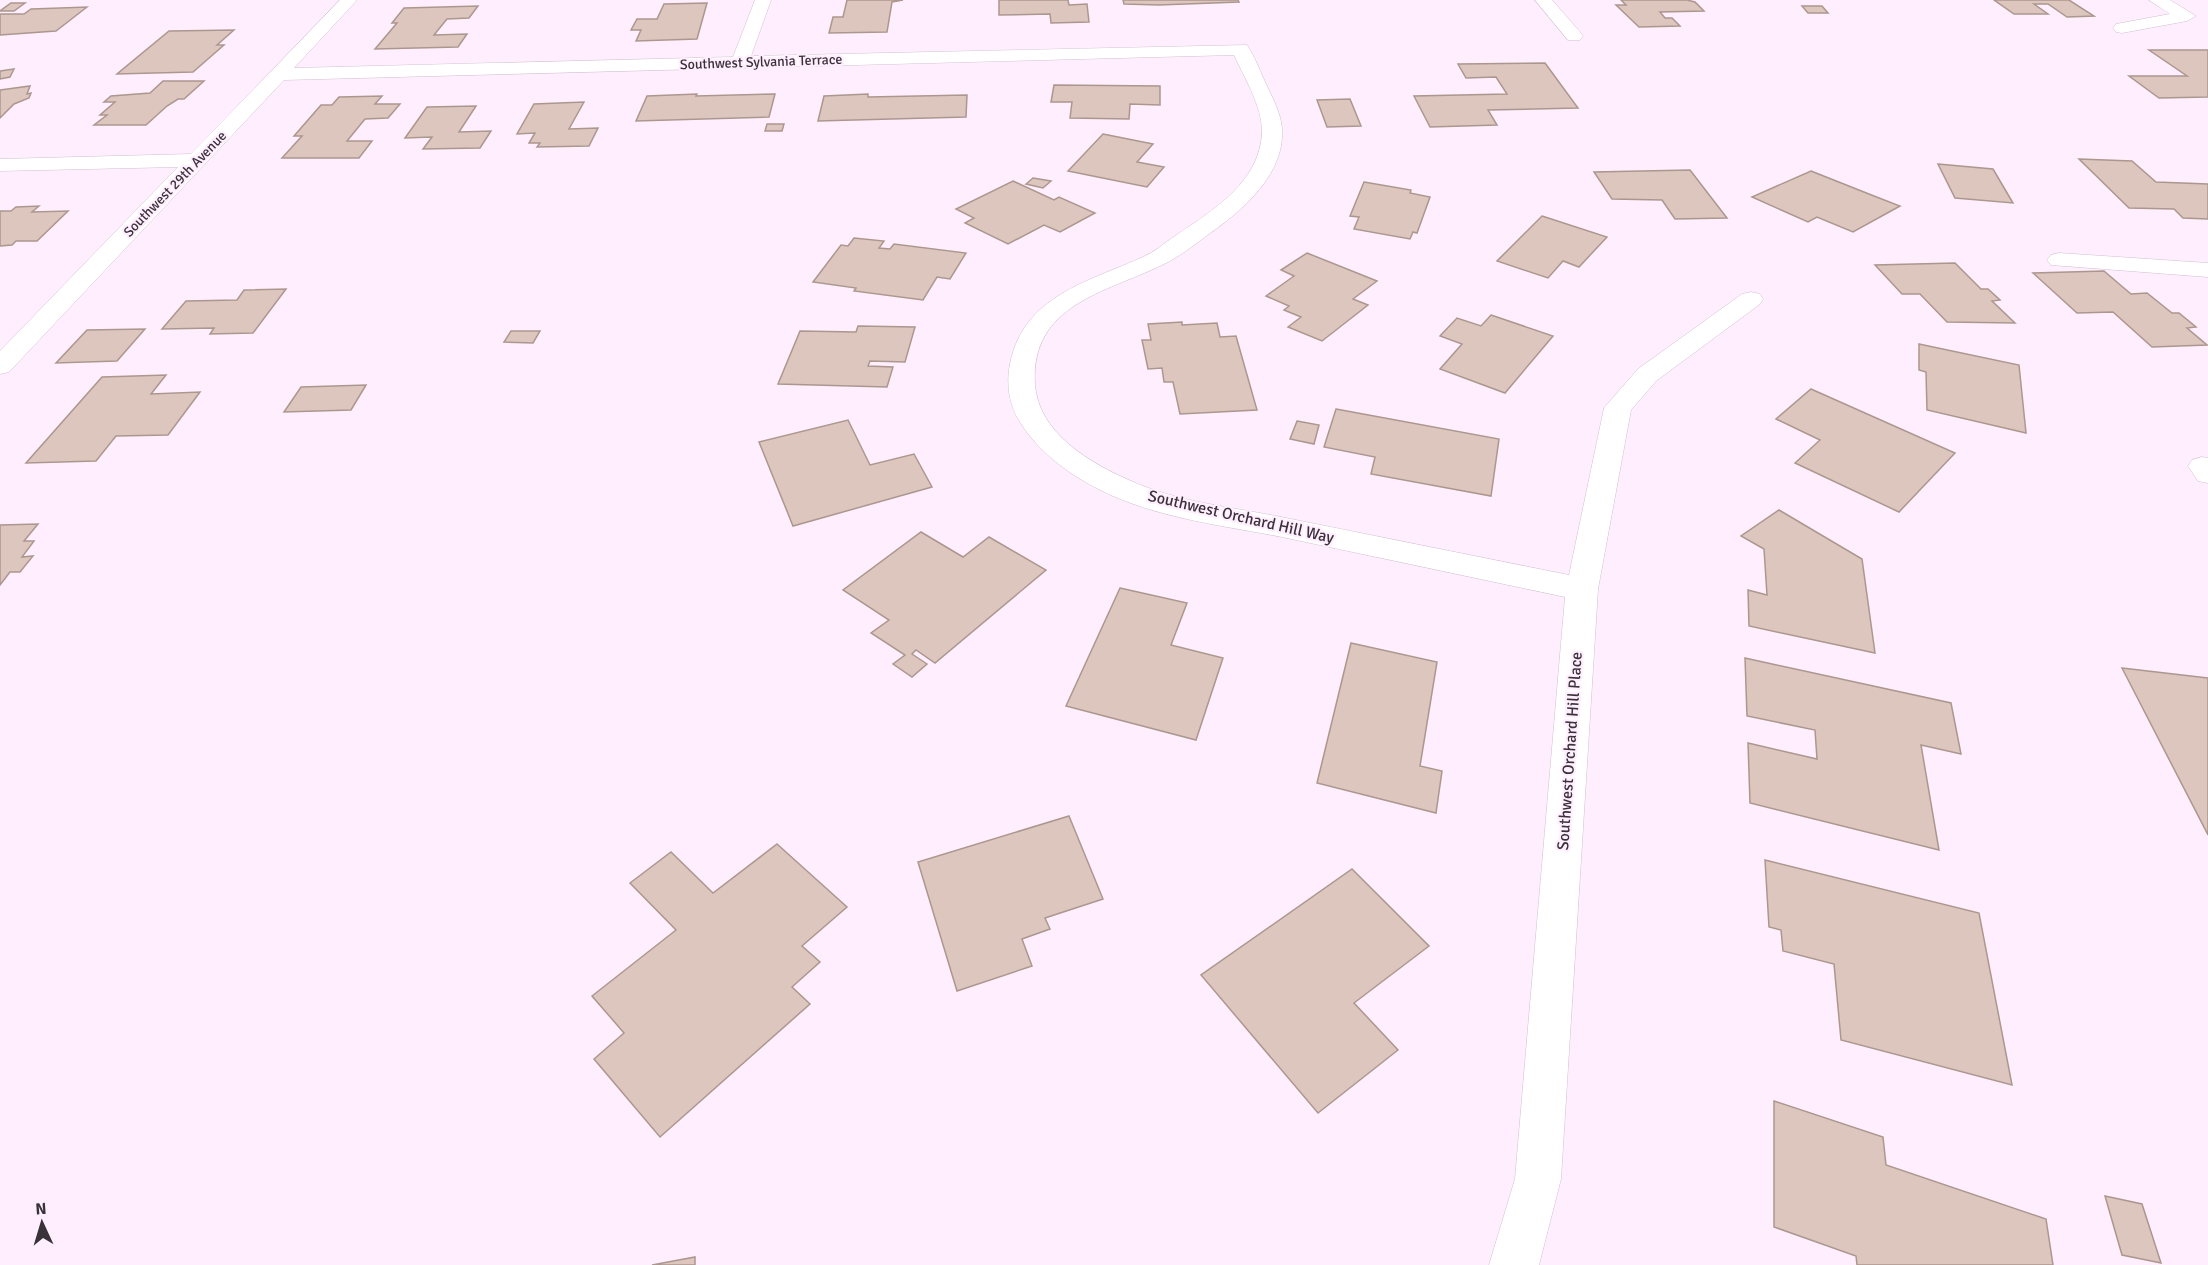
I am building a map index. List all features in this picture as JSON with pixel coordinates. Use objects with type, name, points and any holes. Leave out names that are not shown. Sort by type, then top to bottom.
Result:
[{"type":"street","name":"Southwest 29th Avenue","points":[[0,366],[282,74],[349,0]]},
{"type":"street","points":[[740,62],[763,0]]},
{"type":"street","points":[[1543,0],[1574,36]]},
{"type":"street","points":[[2122,28],[2187,16],[2157,0]]},
{"type":"street","name":"Southwest Sylvania Terrace","points":[[282,74],[1241,49]]},
{"type":"street","name":"Southwest Orchard Hill Way","points":[[1241,49],[1272,128],[1270,148],[1261,169],[1247,190],[1226,212],[1153,261],[1087,288],[1060,303],[1030,335],[1019,379],[1032,420],[1067,458],[1122,489],[1188,508],[1582,589]]},
{"type":"street","points":[[0,165],[198,159]]},
{"type":"street","points":[[2059,260],[2208,270]]},
{"type":"street","name":"Southwest Orchard Hill Place","points":[[1514,1265],[1538,1179],[1582,589],[1618,408],[1647,375],[1751,299]]},
{"type":"building","points":[[847,0],[903,0],[892,2],[887,32],[829,33],[833,17],[843,17]]},
{"type":"building","points":[[999,0],[1068,0],[1069,5],[1087,4],[1089,22],[1051,23],[1050,14],[999,15]]},
{"type":"building","points":[[1123,0],[1238,0],[1239,2],[1159,5],[1124,4]]},
{"type":"building","points":[[1621,0],[1687,0],[1695,2],[1704,11],[1660,12],[1665,18],[1672,18],[1680,26],[1639,27],[1616,5],[1626,5]]},
{"type":"building","points":[[1994,0],[2069,0],[2094,16],[2067,17],[2048,4],[2034,4],[2048,14],[2014,14]]},
{"type":"building","points":[[11,3],[25,3],[14,11],[0,11]]},
{"type":"building","points":[[707,3],[697,39],[636,41],[641,30],[631,30],[637,19],[657,19],[664,4]]},
{"type":"building","points":[[478,6],[469,18],[447,19],[434,35],[467,34],[458,47],[375,49],[397,23],[392,23],[404,8]]},
{"type":"building","points":[[1802,6],[1822,6],[1828,13],[1808,13]]},
{"type":"building","points":[[87,7],[56,31],[0,35],[0,14],[24,14],[31,9]]},
{"type":"building","points":[[234,30],[217,45],[224,45],[193,72],[117,74],[169,31]]},
{"type":"building","points":[[2149,50],[2208,50],[2208,97],[2159,98],[2129,76],[2187,76]]},
{"type":"building","points":[[1545,63],[1578,108],[1488,110],[1497,125],[1430,127],[1414,96],[1507,94],[1496,77],[1466,78],[1458,64]]},
{"type":"building","points":[[14,69],[10,77],[0,79],[0,71]]},
{"type":"building","points":[[163,81],[204,81],[184,99],[178,99],[167,106],[146,125],[94,125],[107,115],[100,115],[115,102],[104,102],[111,96],[150,93]]},
{"type":"building","points":[[1054,85],[1160,86],[1160,105],[1130,104],[1129,119],[1070,118],[1072,102],[1051,102]]},
{"type":"building","points":[[30,86],[27,94],[31,93],[29,98],[14,104],[0,118],[0,90]]},
{"type":"building","points":[[697,94],[696,96],[775,94],[769,117],[636,121],[647,96]]},
{"type":"building","points":[[868,94],[868,97],[967,95],[966,117],[818,121],[824,96]]},
{"type":"building","points":[[382,96],[375,104],[400,104],[388,118],[365,119],[347,141],[372,141],[359,158],[282,158],[302,136],[294,136],[321,105],[332,105],[339,97]]},
{"type":"building","points":[[1350,99],[1361,126],[1327,127],[1317,100]]},
{"type":"building","points":[[584,102],[569,129],[598,128],[589,146],[537,147],[540,143],[529,143],[535,133],[517,134],[534,104]]},
{"type":"building","points":[[476,106],[459,132],[491,131],[480,148],[423,149],[432,137],[405,138],[427,107]]},
{"type":"building","points":[[767,124],[784,124],[782,131],[765,131]]},
{"type":"building","points":[[1103,134],[1153,144],[1137,162],[1164,167],[1147,187],[1068,171]]},
{"type":"building","points":[[2079,159],[2132,161],[2156,182],[2208,184],[2208,219],[2183,218],[2174,209],[2129,208]]},
{"type":"building","points":[[1938,164],[1993,169],[2013,203],[1955,198]]},
{"type":"building","points":[[1690,170],[1727,218],[1675,219],[1662,200],[1612,199],[1594,172]]},
{"type":"building","points":[[1811,171],[1900,206],[1853,232],[1817,217],[1808,222],[1752,197]]},
{"type":"building","points":[[1033,178],[1051,181],[1043,188],[1026,184]]},
{"type":"building","points":[[1013,181],[1054,200],[1059,197],[1095,213],[1060,232],[1044,225],[1008,244],[965,223],[974,218],[956,209]]},
{"type":"building","points":[[1364,182],[1411,190],[1410,193],[1430,197],[1417,233],[1413,232],[1410,239],[1354,229],[1359,217],[1350,216]]},
{"type":"building","points":[[39,206],[32,212],[68,211],[37,241],[16,241],[12,245],[0,246],[0,211],[11,211],[16,207]]},
{"type":"building","points":[[1542,216],[1607,237],[1579,267],[1563,261],[1548,278],[1497,261]]},
{"type":"building","points":[[854,238],[884,241],[879,248],[890,249],[894,244],[966,253],[950,279],[937,277],[923,300],[854,291],[856,288],[813,282],[841,245],[848,246]]},
{"type":"building","points":[[1307,253],[1377,281],[1353,299],[1368,305],[1322,341],[1288,327],[1301,317],[1284,310],[1289,306],[1266,296],[1294,276],[1281,270]]},
{"type":"building","points":[[1955,263],[1981,289],[1988,289],[2000,300],[1992,301],[2015,323],[1947,322],[1920,294],[1902,294],[1875,265]]},
{"type":"building","points":[[2104,271],[2131,294],[2147,293],[2172,313],[2179,313],[2196,327],[2187,328],[2207,345],[2152,347],[2113,312],[2077,313],[2033,273]]},
{"type":"building","points":[[286,289],[253,333],[210,334],[214,328],[162,329],[186,301],[237,300],[244,290]]},
{"type":"building","points":[[1491,315],[1553,336],[1505,393],[1440,369],[1462,344],[1440,336],[1457,318],[1481,326]]},
{"type":"building","points":[[1182,322],[1182,325],[1217,323],[1220,337],[1236,336],[1257,410],[1180,414],[1173,382],[1164,382],[1162,368],[1148,369],[1142,340],[1151,340],[1148,324]]},
{"type":"building","points":[[858,326],[915,327],[905,362],[870,361],[868,366],[893,367],[887,387],[778,384],[800,331],[856,332]]},
{"type":"building","points":[[145,329],[117,361],[56,363],[87,330]]},
{"type":"building","points":[[511,331],[540,331],[533,343],[504,342]]},
{"type":"building","points":[[1919,344],[2019,365],[2026,433],[1927,410],[1926,372],[1919,370]]},
{"type":"building","points":[[166,375],[151,394],[200,392],[168,435],[116,436],[96,461],[26,463],[102,377]]},
{"type":"building","points":[[366,385],[351,410],[284,412],[301,387]]},
{"type":"building","points":[[1811,389],[1955,453],[1899,512],[1795,463],[1820,440],[1776,419]]},
{"type":"building","points":[[1336,409],[1499,439],[1491,496],[1371,474],[1375,457],[1324,447]]},
{"type":"building","points":[[848,420],[870,465],[914,454],[932,487],[793,526],[759,442]]},
{"type":"building","points":[[1297,421],[1319,425],[1314,444],[1290,439]]},
{"type":"building","points":[[1779,510],[1862,559],[1875,653],[1749,626],[1748,590],[1767,595],[1764,549],[1741,536]]},
{"type":"building","points":[[38,524],[24,541],[34,541],[22,557],[33,556],[20,572],[10,572],[0,585],[0,525]]},
{"type":"building","points":[[921,532],[963,557],[989,537],[1046,570],[935,663],[916,650],[912,654],[927,664],[912,677],[893,664],[905,655],[871,633],[889,620],[843,590]]},
{"type":"building","points":[[1120,588],[1187,603],[1171,645],[1223,658],[1196,740],[1066,706]]},
{"type":"building","points":[[1351,643],[1437,662],[1420,766],[1442,771],[1436,813],[1317,783]]},
{"type":"building","points":[[1745,658],[1951,703],[1961,754],[1921,745],[1939,850],[1750,803],[1748,743],[1817,759],[1815,730],[1747,716]]},
{"type":"building","points":[[2122,668],[2208,678],[2208,835]]},
{"type":"building","points":[[1069,816],[1103,899],[1045,918],[1050,929],[1022,939],[1032,966],[957,991],[918,862]]},
{"type":"building","points":[[777,844],[847,907],[802,946],[820,962],[792,987],[810,1004],[660,1137],[594,1059],[624,1033],[592,996],[676,930],[630,883],[671,852],[713,893]]},
{"type":"building","points":[[1765,860],[1979,913],[2012,1085],[1841,1040],[1834,964],[1783,951],[1781,930],[1769,927]]},
{"type":"building","points":[[1352,869],[1429,946],[1354,1003],[1398,1050],[1318,1113],[1201,975]]},
{"type":"building","points":[[1774,1101],[1883,1137],[1886,1165],[2046,1219],[2053,1265],[1857,1265],[1856,1256],[1774,1227]]},
{"type":"building","points":[[2105,1196],[2142,1204],[2161,1263],[2122,1255]]},
{"type":"building","points":[[695,1257],[695,1265],[652,1265]]}]
